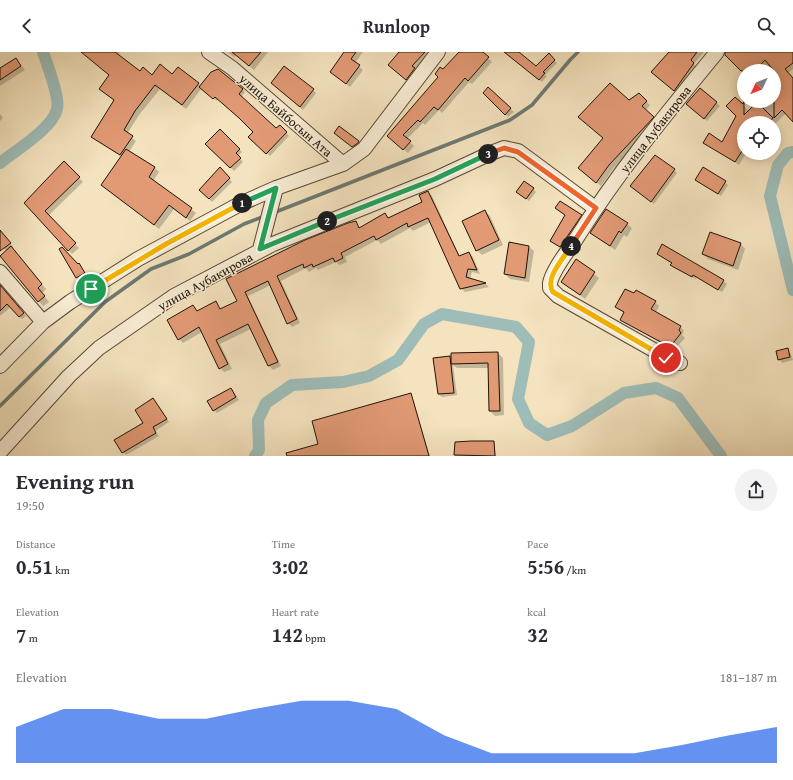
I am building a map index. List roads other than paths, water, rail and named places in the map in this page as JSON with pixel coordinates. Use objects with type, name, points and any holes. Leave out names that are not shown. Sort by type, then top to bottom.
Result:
[{"type":"street","name":"улица Байбосын Ата","points":[[209,52],[232,68],[343,164]]},
{"type":"street","name":"улица Байбосын Ата","points":[[0,366],[43,322],[70,302],[138,260],[240,204],[276,188],[343,164],[364,149],[438,52]]},
{"type":"street","name":"улица Аубакирова","points":[[680,363],[666,358],[558,296],[550,288],[551,279],[596,208],[645,140],[716,52]]},
{"type":"street","name":"улица Аубакирова","points":[[0,452],[69,376],[99,348],[174,296],[260,249],[435,179],[504,148],[514,150],[524,155],[596,208]]},
{"type":"street","points":[[260,249],[276,188]]},
{"type":"street","points":[[0,272],[43,322]]},
{"type":"waterway","points":[[0,163],[24,146],[49,124],[57,109],[57,97],[43,52]]},
{"type":"waterway","points":[[273,213],[510,120],[532,105],[578,52]]},
{"type":"waterway","points":[[793,152],[788,153],[778,165],[770,196],[793,290]]},
{"type":"waterway","points":[[0,406],[105,302],[151,269],[189,254],[244,224],[265,216]]},
{"type":"waterway","points":[[255,456],[259,450],[258,420],[266,403],[292,385],[343,382],[369,376],[398,360],[424,324],[442,314],[516,327],[529,342],[518,399],[529,423],[547,435],[572,426],[624,393],[656,388],[678,398],[721,456]]}]
